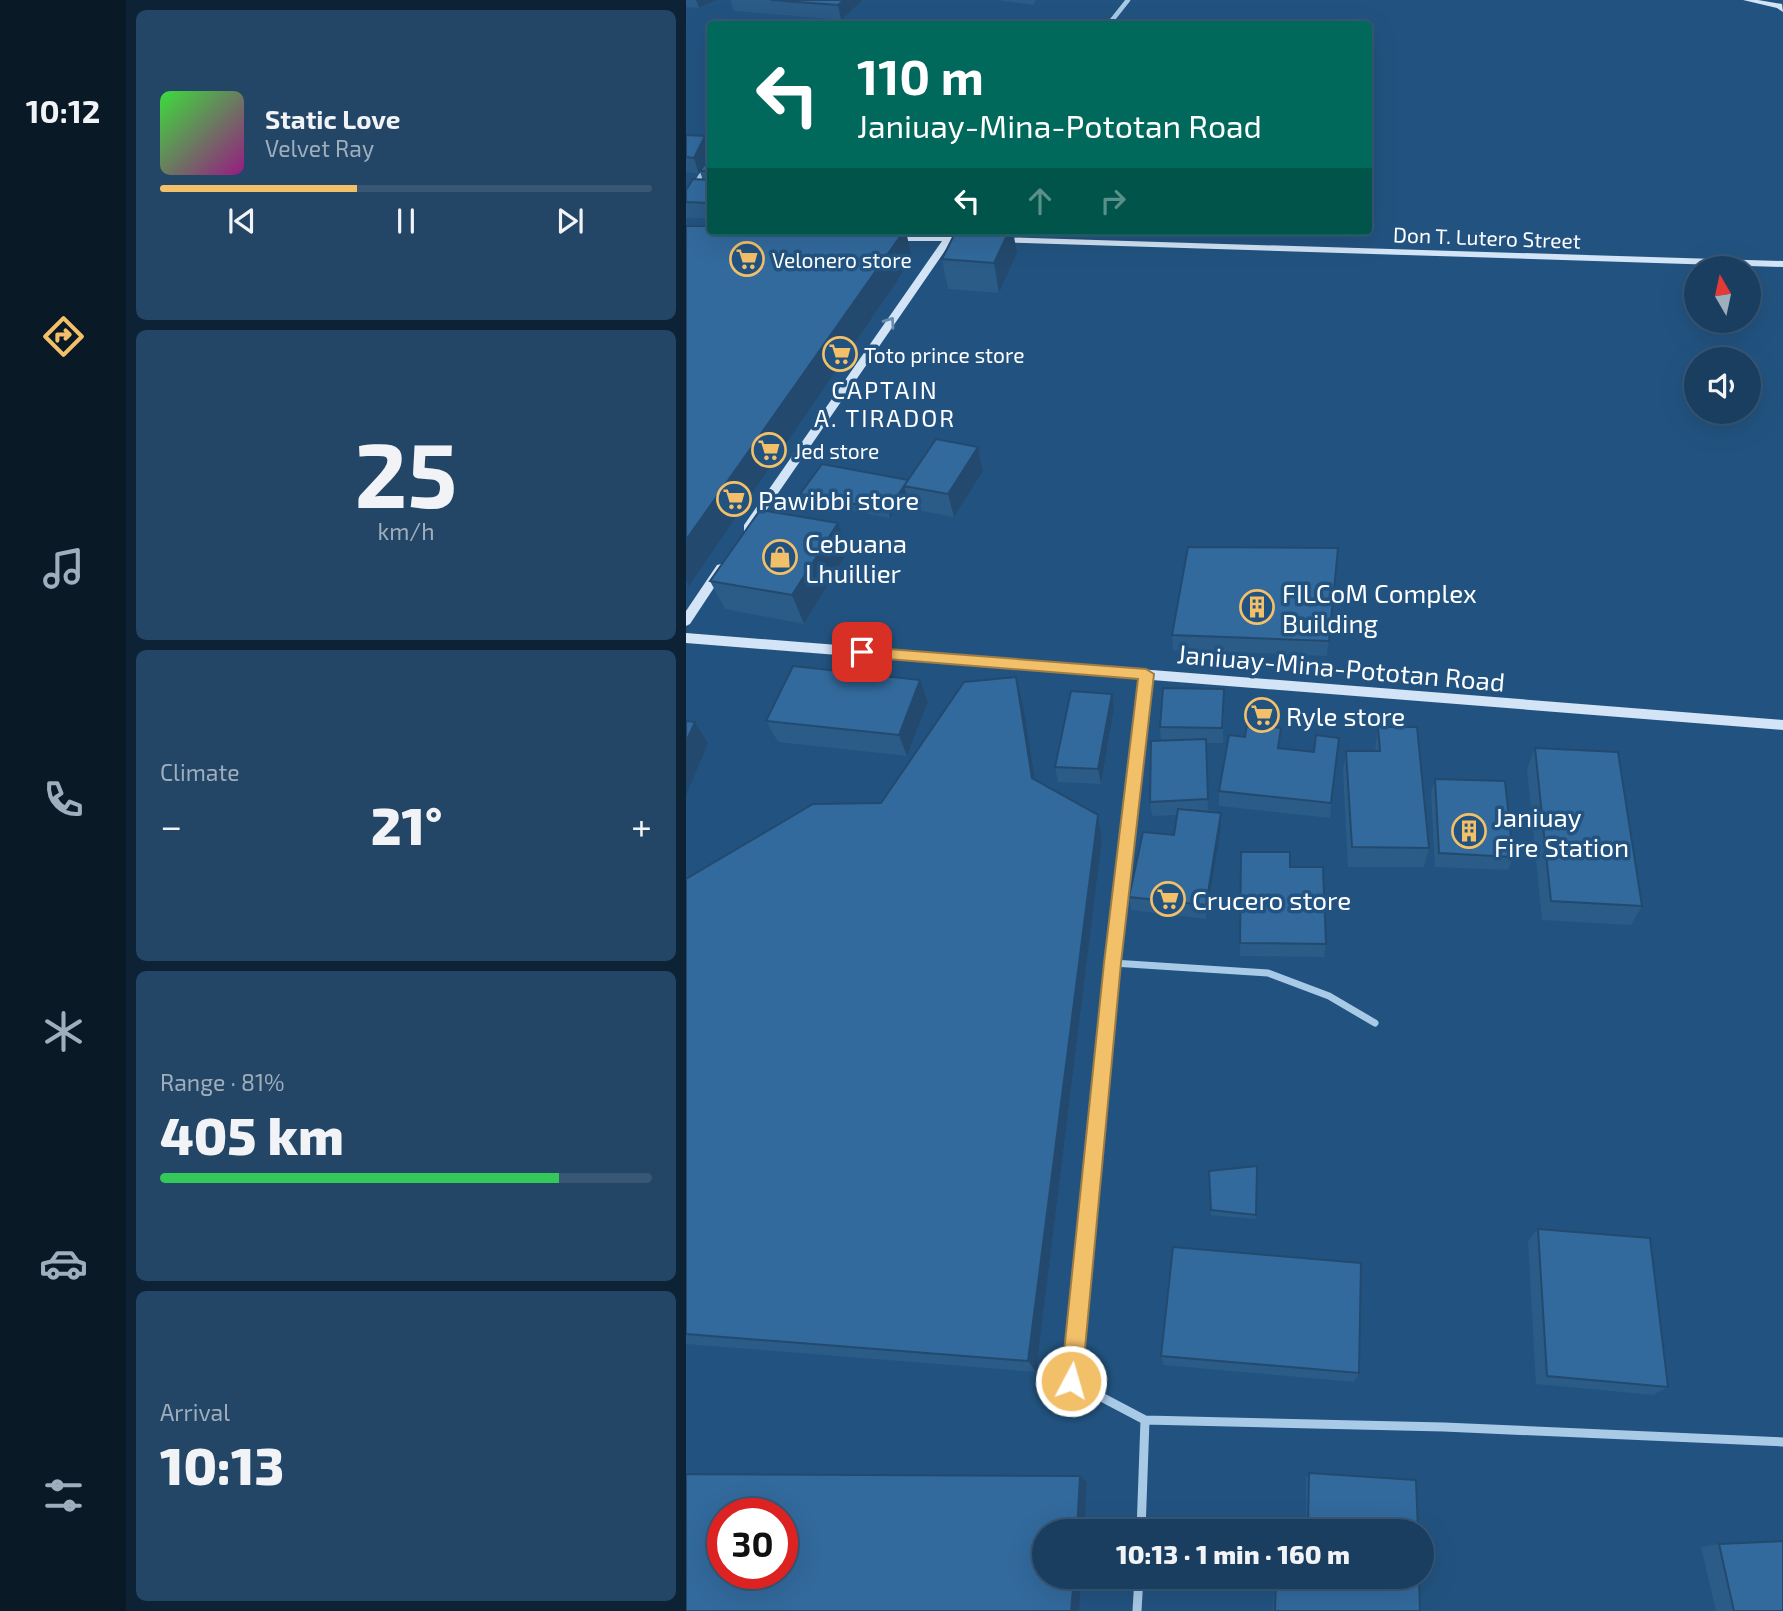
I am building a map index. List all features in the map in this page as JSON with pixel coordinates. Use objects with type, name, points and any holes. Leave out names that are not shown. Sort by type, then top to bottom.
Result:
[{"type":"main road","points":[[1747,0],[1781,8]]},
{"type":"main road","points":[[740,540],[951,235]]},
{"type":"main road","points":[[882,238],[951,235],[976,240]]},
{"type":"main road","name":"Don T. Lutero Street","points":[[990,240],[1783,264]]},
{"type":"main road","points":[[686,621],[732,552]]},
{"type":"main road","name":"Janiuay-Mina-Pototan Road","points":[[686,638],[1783,725]]},
{"type":"street","points":[[1111,21],[1128,0]]},
{"type":"street","points":[[686,199],[707,166]]},
{"type":"street","points":[[1146,674],[1113,963],[1071,1381],[1145,1420],[1444,1427],[1783,1442]]},
{"type":"street","points":[[1113,963],[1268,973],[1329,996],[1375,1023]]},
{"type":"street","points":[[1141,1519],[1145,1420]]},
{"type":"street","points":[[1137,1611],[1138,1589]]},
{"type":"building","points":[[771,0],[844,0],[838,5]]},
{"type":"building","points":[[686,135],[705,136],[694,158],[686,157]]},
{"type":"building","points":[[707,161],[707,171],[700,171]]},
{"type":"building","points":[[693,179],[707,180],[707,203],[686,202],[686,190]]},
{"type":"building","points":[[686,226],[707,226],[707,235],[901,235],[686,540]]},
{"type":"building","points":[[954,235],[1007,235],[994,263],[942,259]]},
{"type":"building","points":[[936,439],[978,447],[948,494],[904,486]]},
{"type":"building","points":[[822,464],[908,480],[888,510],[800,494]]},
{"type":"building","points":[[760,510],[838,523],[792,595],[710,581]]},
{"type":"building","name":"FILCoM Complex Building","points":[[1188,547],[1338,548],[1329,641],[1172,635]]},
{"type":"building","points":[[793,666],[920,680],[899,735],[766,721]]},
{"type":"building","points":[[1016,677],[1032,778],[1098,815],[1028,1361],[686,1334],[686,879],[813,804],[881,803],[964,682]]},
{"type":"building","points":[[1163,688],[1224,689],[1222,728],[1160,727]]},
{"type":"building","points":[[1071,691],[1112,694],[1098,769],[1055,767]]},
{"type":"building","points":[[686,721],[695,722],[686,742]]},
{"type":"building","points":[[1247,724],[1281,728],[1278,748],[1314,752],[1316,735],[1339,738],[1331,803],[1219,791],[1229,735],[1245,737]]},
{"type":"building","points":[[1378,727],[1417,727],[1429,848],[1352,847],[1346,751],[1380,751]]},
{"type":"building","points":[[1206,739],[1208,799],[1150,802],[1151,741]]},
{"type":"building","points":[[1535,748],[1618,752],[1642,906],[1551,901]]},
{"type":"building","name":"Janiuay Fire Station","points":[[1435,779],[1505,781],[1513,857],[1439,853]]},
{"type":"building","points":[[1178,809],[1221,813],[1206,905],[1129,897],[1143,832],[1174,835]]},
{"type":"building","points":[[1241,852],[1290,852],[1290,867],[1323,867],[1326,944],[1240,943]]},
{"type":"building","points":[[1257,1166],[1256,1215],[1211,1210],[1209,1171]]},
{"type":"building","points":[[1538,1229],[1650,1238],[1668,1387],[1547,1376]]},
{"type":"building","points":[[1173,1247],[1361,1263],[1359,1373],[1161,1356]]},
{"type":"building","points":[[1309,1473],[1416,1480],[1418,1519],[1308,1519]]},
{"type":"building","points":[[686,1474],[1080,1476],[1078,1519],[1032,1519],[1032,1589],[1073,1589],[1071,1611],[686,1611]]},
{"type":"building","points":[[1783,1541],[1783,1611],[1734,1611],[1719,1544]]},
{"type":"building","points":[[1276,1589],[1419,1589],[1420,1611],[1275,1611]]},
{"type":"place","name":"Velonero store","points":[[747,259]]},
{"type":"place","name":"Toto prince store","points":[[840,354]]},
{"type":"place","name":"Jed store","points":[[769,450]]},
{"type":"place","name":"Pawibbi store","points":[[734,499]]},
{"type":"place","name":"Cebuana Lhuillier","points":[[780,557]]},
{"type":"place","name":"FILCoM Complex Building","points":[[1257,607]]},
{"type":"place","name":"Ryle store","points":[[1262,715]]},
{"type":"place","name":"Janiuay Fire Station","points":[[1469,831]]},
{"type":"place","name":"Crucero store","points":[[1168,899]]},
{"type":"district","name":"CAPTAIN A. TIRADOR","points":[[885,403]]},
{"type":"route","points":[[862,652],[1146,674],[1133,774],[1071,1381]]}]
